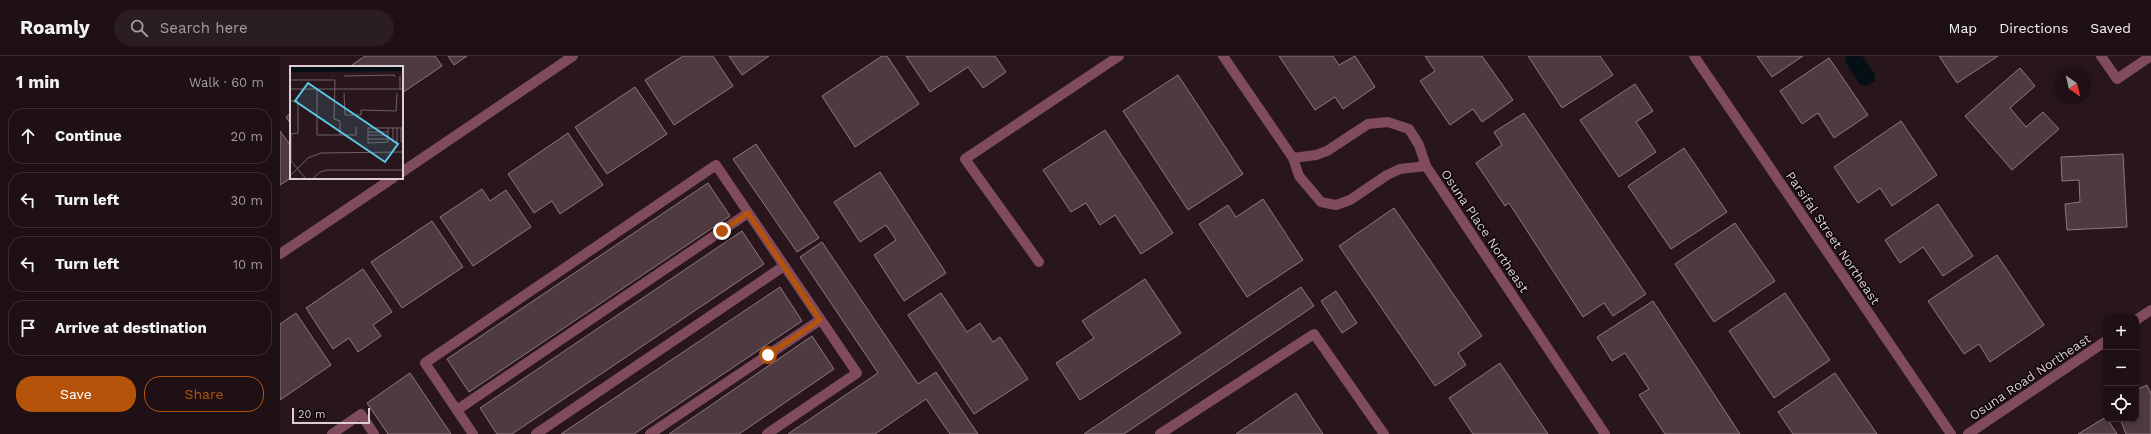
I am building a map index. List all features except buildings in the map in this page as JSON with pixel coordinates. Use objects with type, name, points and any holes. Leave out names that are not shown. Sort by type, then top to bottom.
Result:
[{"type":"street","points":[[403,171],[573,56]]},
{"type":"street","points":[[1039,262],[965,159],[1119,56]]},
{"type":"street","name":"Osuna Place Northeast","points":[[1224,56],[1293,158],[1300,176],[1321,202],[1336,205],[1350,200],[1387,175],[1400,169],[1426,166],[1605,434]]},
{"type":"street","name":"Parsifal Street Northeast","points":[[1694,56],[1951,434]]},
{"type":"street","points":[[2101,56],[2117,79],[2151,56]]},
{"type":"street","points":[[1293,158],[1316,155],[1327,151],[1368,124],[1388,122],[1409,129],[1419,145],[1426,166]]},
{"type":"street","points":[[473,434],[425,363],[716,165],[857,373],[767,434]]},
{"type":"street","points":[[280,254],[392,179]]},
{"type":"street","points":[[457,410],[748,213]]},
{"type":"street","points":[[536,434],[784,266]]},
{"type":"street","points":[[2139,318],[2151,310]]},
{"type":"street","points":[[650,434],[820,320]]},
{"type":"street","points":[[1160,434],[1314,334],[1384,434]]},
{"type":"street","name":"Osuna Road Northeast","points":[[1968,434],[2103,343]]},
{"type":"street","points":[[332,434],[361,414],[374,434]]},
{"type":"shaded area","points":[[1846,56],[1862,56],[1875,74],[1875,81],[1866,86],[1860,84],[1845,62]]},
{"type":"route","points":[[722,231],[748,213],[820,320],[768,355]]}]
